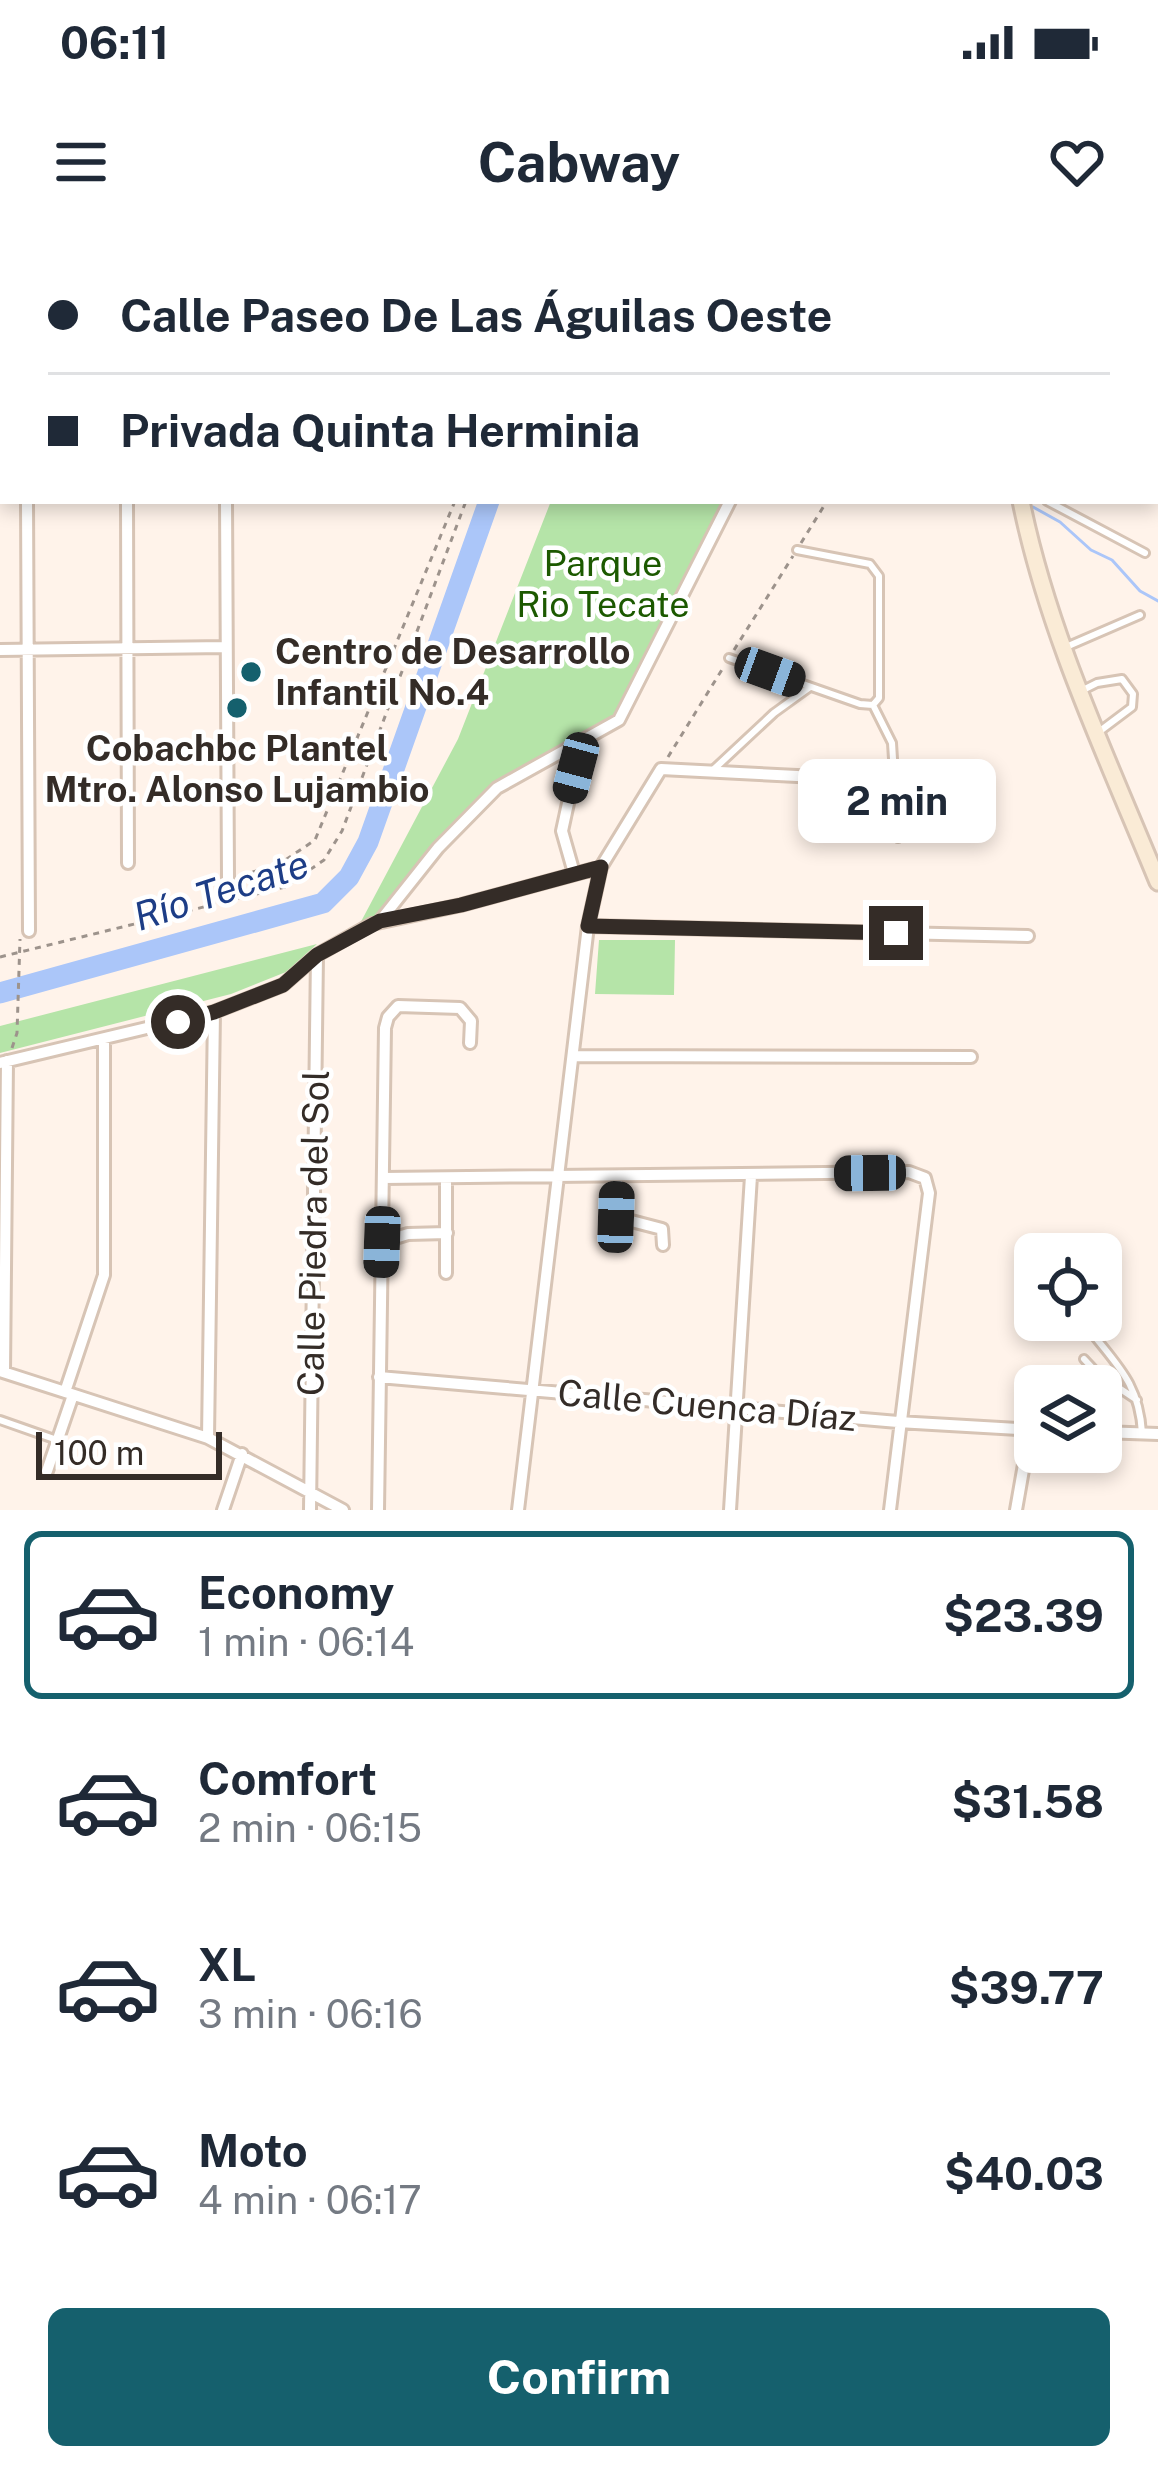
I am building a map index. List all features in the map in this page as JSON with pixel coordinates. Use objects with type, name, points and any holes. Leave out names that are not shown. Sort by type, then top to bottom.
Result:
[{"type":"main road","points":[[1022,504],[1034,565],[1063,648],[1152,849],[1158,882]]},
{"type":"street","points":[[27,504],[29,931]]},
{"type":"street","points":[[128,504],[128,863]]},
{"type":"street","points":[[226,504],[228,878]]},
{"type":"street","points":[[380,921],[438,848],[497,788],[619,720],[729,504]]},
{"type":"street","points":[[0,650],[225,647]]},
{"type":"street","points":[[574,873],[562,831],[581,742]]},
{"type":"street","points":[[518,1510],[588,926],[601,867],[661,769],[817,777]]},
{"type":"street","points":[[343,1510],[208,1438],[2,1372],[4,1062],[214,1012],[283,985],[317,955],[380,921],[461,905],[601,867]]},
{"type":"street","points":[[588,926],[1028,936]]},
{"type":"street","name":"Calle Piedra del Sol","points":[[310,1510],[317,955]]},
{"type":"street","points":[[378,1510],[388,1017],[398,1006],[406,1005],[460,1008],[471,1021],[470,1042]]},
{"type":"street","points":[[208,1438],[214,1012]]},
{"type":"street","points":[[47,1471],[104,1275],[104,1041]]},
{"type":"street","points":[[575,1056],[971,1057]]},
{"type":"street","points":[[384,1178],[909,1172],[925,1178],[929,1192],[890,1510]]},
{"type":"street","points":[[730,1510],[751,1176]]},
{"type":"street","points":[[446,1178],[446,1273]]},
{"type":"street","points":[[617,1178],[616,1217],[662,1228],[663,1245]]},
{"type":"street","points":[[382,1242],[408,1234],[447,1233]]},
{"type":"street","name":"Calle Cuenca Díaz","points":[[379,1377],[1014,1429]]},
{"type":"street","points":[[1122,1433],[1158,1434]]},
{"type":"street","points":[[223,1510],[242,1454]]},
{"type":"street","points":[[1016,1510],[1023,1473]]},
{"type":"lane","points":[[1053,504],[1145,554]]},
{"type":"lane","points":[[796,550],[871,564],[879,575],[879,698],[873,705]]},
{"type":"lane","points":[[1063,648],[1140,615]]},
{"type":"lane","points":[[729,658],[873,705]]},
{"type":"lane","points":[[1080,692],[1097,682],[1122,679],[1133,694],[1132,706],[1097,733]]},
{"type":"lane","points":[[711,772],[810,687]]},
{"type":"lane","points":[[873,705],[892,743],[898,838]]},
{"type":"lane","points":[[1097,1341],[1140,1402],[1142,1433]]},
{"type":"lane","points":[[1084,1359],[1140,1402]]},
{"type":"lane","points":[[0,1420],[57,1440]]},
{"type":"path","points":[[228,878],[278,865],[315,840],[453,504]]},
{"type":"path","points":[[0,957],[285,887],[324,860],[342,831],[465,504]]},
{"type":"path","points":[[661,769],[825,504]]},
{"type":"path","points":[[17,1033],[17,956],[21,938],[29,931]]},
{"type":"green space","name":"Parque Rio Tecate","points":[[550,504],[729,504],[613,723],[475,807],[394,902],[356,931],[458,739]]},
{"type":"green space","points":[[599,940],[675,940],[674,995],[595,994]]},
{"type":"green space","points":[[317,944],[286,972],[231,994],[0,1053],[0,1026]]},
{"type":"waterway","name":"Río Tecate","points":[[0,993],[323,903],[349,877],[368,842],[488,504]]},
{"type":"waterway","points":[[1033,507],[1112,560],[1140,591],[1158,601]]},
{"type":"place","name":"Centro de Desarrollo Infantil No.4","points":[[251,672]]},
{"type":"place","name":"Cobachbc Plantel Mtro. Alonso Lujambio","points":[[237,708]]},
{"type":"route","points":[[178,1022],[283,985],[317,955],[380,921],[461,905],[601,867],[588,926],[896,933]]}]
